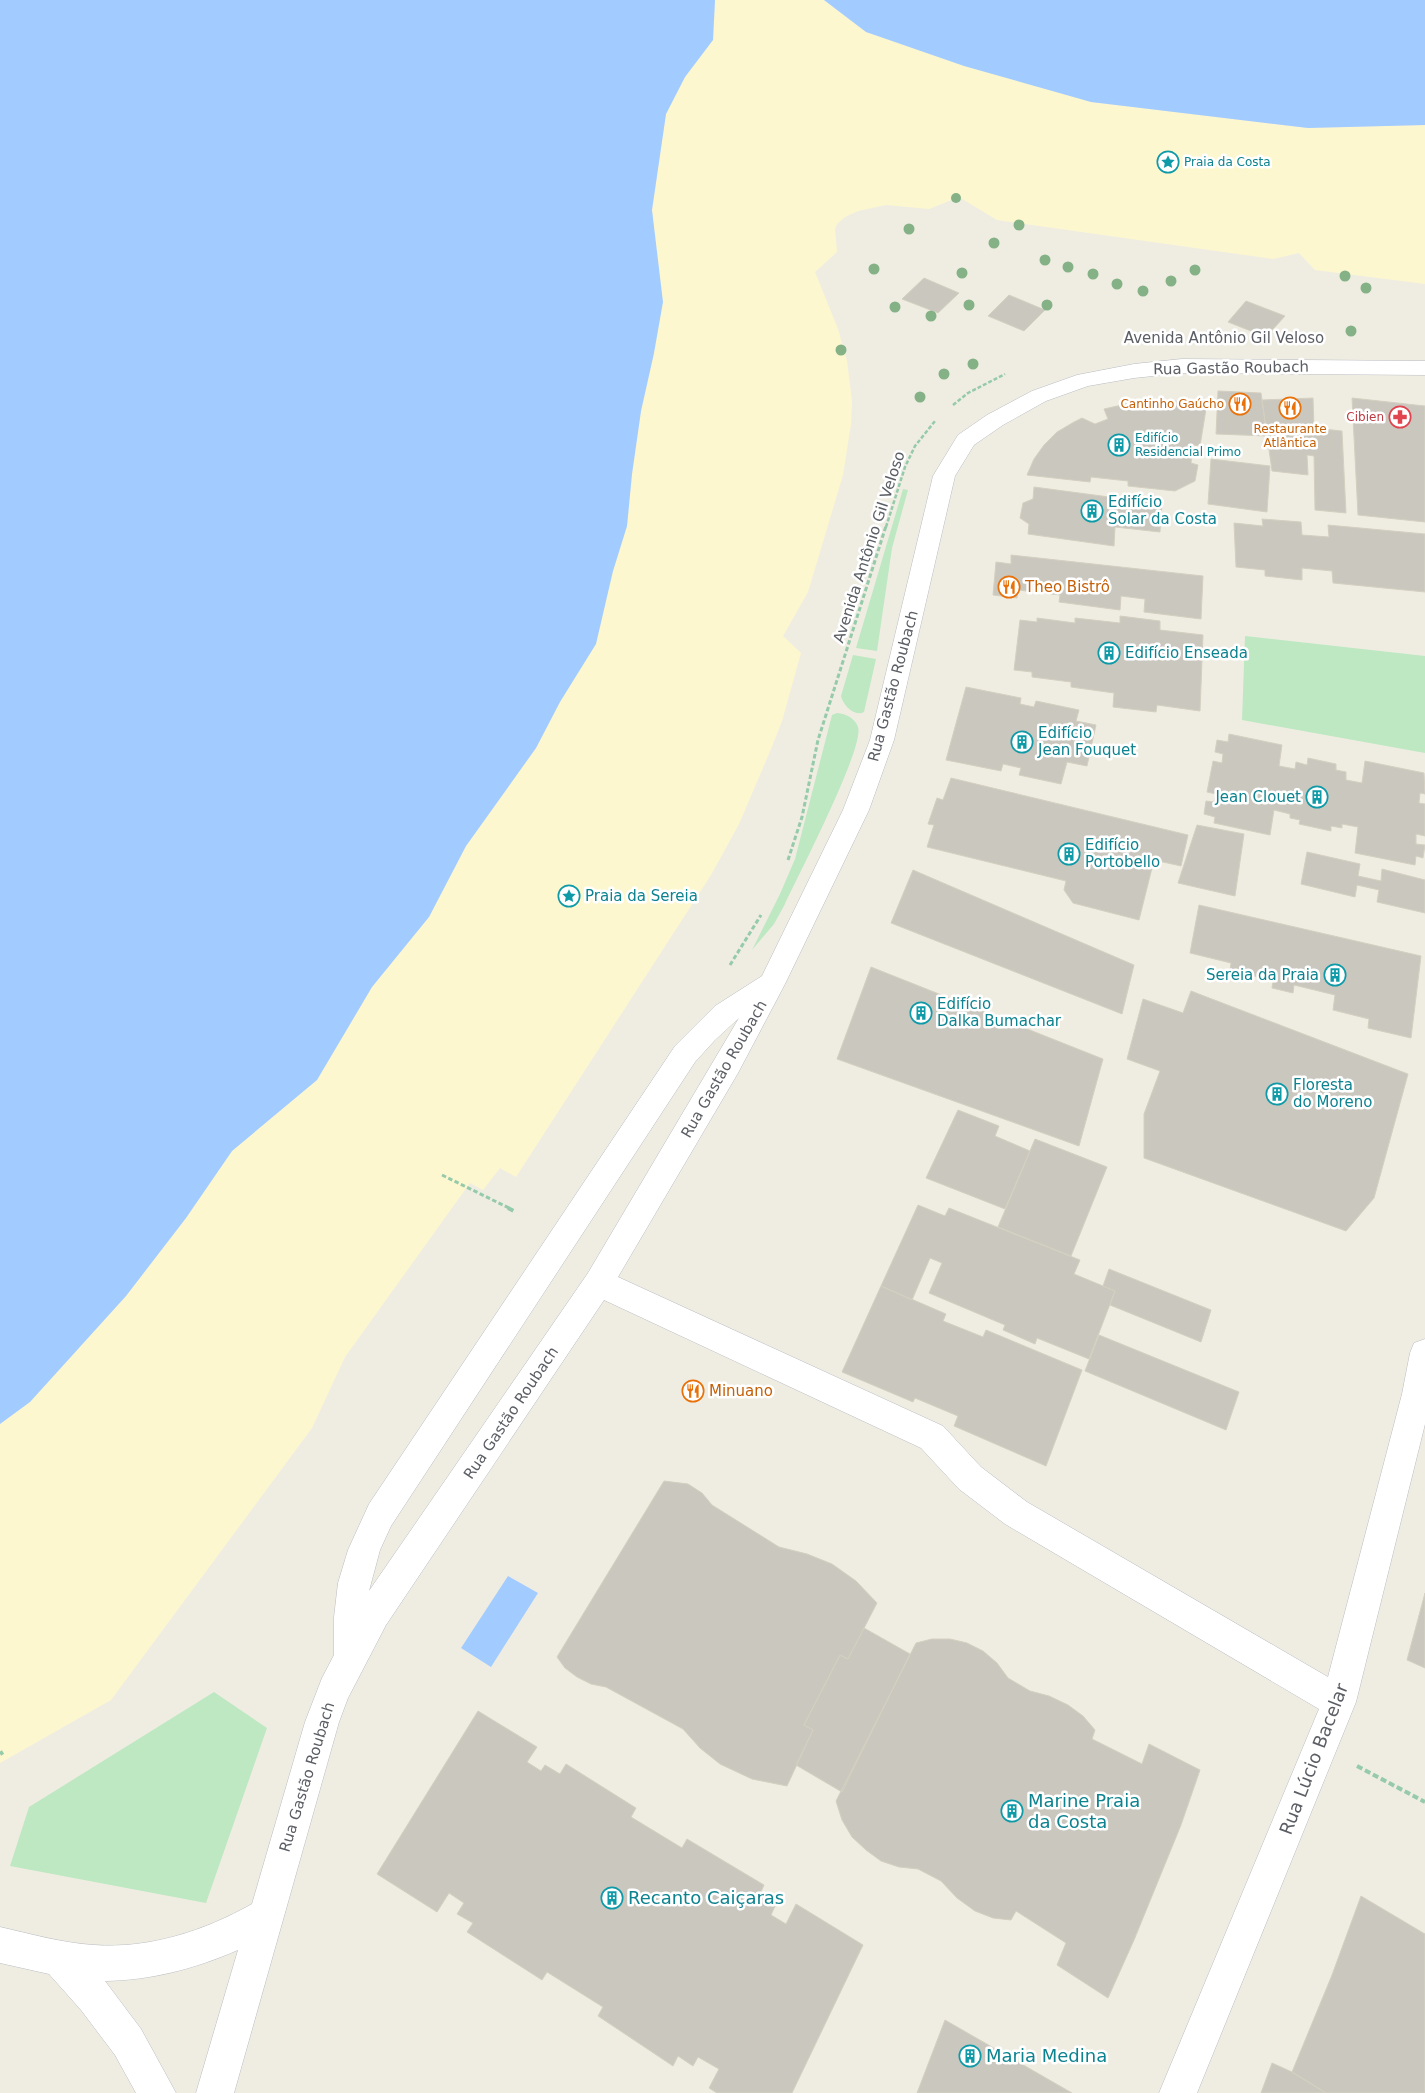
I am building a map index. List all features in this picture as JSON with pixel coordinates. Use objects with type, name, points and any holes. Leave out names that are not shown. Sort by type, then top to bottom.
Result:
[{"type":"street","name":"Rua Gastão Roubach","points":[[216,2093],[322,1722],[351,1655],[374,1613],[599,1283],[728,1066],[772,984],[856,810],[882,740],[944,476],[966,440],[995,420],[1040,396],[1084,380],[1134,371],[1182,366],[1425,368]]},
{"type":"street","points":[[351,1655],[349,1625],[351,1596],[357,1566],[367,1540],[380,1515],[685,1054],[705,1029],[725,1012],[772,984]]},
{"type":"street","points":[[599,1283],[932,1437],[970,1478],[1016,1513],[1339,1702]]},
{"type":"street","name":"Rua Lúcio Bacelar","points":[[1178,2093],[1339,1702],[1421,1396],[1425,1354]]},
{"type":"street","points":[[0,1945],[93,1963],[130,1962],[168,1957],[204,1948],[266,1916]]},
{"type":"street","points":[[58,1957],[94,1997],[128,2042],[157,2093]]},
{"type":"path","points":[[947,409],[976,389],[1009,372]]},
{"type":"path","name":"Avenida Antônio Gil Veloso","points":[[785,866],[802,817],[818,740],[905,467],[915,446],[941,415]]},
{"type":"path","points":[[732,963],[764,909]]},
{"type":"path","points":[[442,1174],[516,1212]]},
{"type":"path","points":[[1321,1747],[1425,1802]]},
{"type":"green space","points":[[903,489],[908,490],[892,548],[877,651],[856,648]]},
{"type":"green space","points":[[1245,636],[1425,656],[1425,753],[1242,720]]},
{"type":"green space","points":[[853,655],[876,659],[864,712],[860,713],[853,712],[844,703],[841,696]]},
{"type":"green space","points":[[837,713],[850,717],[858,727],[857,739],[851,759],[829,813],[785,904],[774,924],[752,950],[795,859],[832,715]]},
{"type":"green space","points":[[214,1692],[267,1728],[206,1903],[10,1866],[29,1807]]},
{"type":"sand","name":"Praia da Sereia","points":[[715,0],[824,0],[866,32],[1091,102],[1308,128],[1425,125],[1425,284],[1315,270],[1299,253],[1273,259],[997,220],[959,197],[929,209],[886,205],[858,211],[845,217],[837,224],[835,229],[837,252],[815,272],[838,329],[847,361],[852,401],[851,424],[843,475],[808,592],[783,636],[801,653],[782,721],[739,824],[711,875],[516,1177],[500,1168],[483,1190],[470,1183],[345,1357],[312,1428],[111,1700],[0,1763],[0,1424],[30,1402],[126,1296],[186,1218],[232,1151],[317,1080],[372,987],[429,917],[466,846],[536,748],[560,702],[613,571],[627,526],[641,411],[654,353],[656,252],[652,210],[666,114],[685,77],[713,40]]},
{"type":"water","points":[[0,0],[715,0],[713,40],[685,77],[666,114],[652,210],[663,302],[641,411],[627,526],[613,571],[596,644],[560,702],[536,748],[466,846],[429,917],[372,987],[317,1080],[232,1151],[186,1218],[126,1296],[30,1402],[0,1424]]},
{"type":"water","points":[[824,0],[1425,0],[1425,125],[1308,128],[1091,102],[964,66],[866,32]]},
{"type":"water","points":[[508,1576],[538,1593],[491,1667],[461,1648]]},
{"type":"building","points":[[924,278],[959,293],[938,313],[902,299]]},
{"type":"building","points":[[1009,295],[1045,310],[1024,331],[988,316]]},
{"type":"building","points":[[1246,301],[1285,316],[1266,337],[1228,322]]},
{"type":"building","points":[[1218,391],[1261,393],[1267,436],[1216,434]]},
{"type":"building","points":[[1313,398],[1314,428],[1342,431],[1346,513],[1315,510],[1314,456],[1307,455],[1308,475],[1272,471],[1262,400]]},
{"type":"building","points":[[1352,398],[1425,406],[1425,522],[1358,515]]},
{"type":"building","name":"Edifício Residencial Primo","points":[[1159,400],[1207,403],[1200,446],[1193,445],[1191,463],[1198,465],[1195,481],[1175,491],[1128,486],[1128,481],[1091,477],[1090,482],[1027,475],[1034,459],[1044,445],[1057,432],[1074,422],[1082,418],[1095,424],[1108,419],[1104,409],[1135,402]]},
{"type":"building","points":[[1211,459],[1270,466],[1267,512],[1208,504]]},
{"type":"building","name":"Edifício Solar da Costa","points":[[1034,487],[1162,504],[1160,532],[1115,527],[1114,546],[1028,534],[1029,524],[1020,518],[1023,503],[1033,499]]},
{"type":"building","points":[[1262,519],[1301,522],[1302,535],[1329,537],[1328,525],[1425,534],[1425,592],[1333,583],[1332,571],[1302,568],[1302,580],[1265,576],[1265,570],[1236,567],[1234,523],[1263,526]]},
{"type":"building","points":[[1011,555],[1203,576],[1201,619],[1144,612],[1145,599],[1121,596],[1120,610],[1059,602],[1060,595],[1018,590],[1017,598],[993,595],[996,562],[1011,564]]},
{"type":"building","name":"Edifício Enseada","points":[[1120,616],[1160,621],[1160,630],[1203,635],[1200,711],[1157,705],[1156,712],[1113,707],[1114,693],[1071,687],[1071,682],[1032,677],[1032,672],[1014,670],[1020,620],[1037,622],[1037,618],[1075,623],[1075,618],[1120,623]]},
{"type":"building","name":"Edifício Jean Fouquet","points":[[966,687],[1021,698],[1020,704],[1034,707],[1036,701],[1079,710],[1076,721],[1096,725],[1087,766],[1067,762],[1061,784],[1019,775],[1021,768],[1003,764],[1001,771],[946,760]]},
{"type":"building","name":"Jean Clouet","points":[[1229,734],[1282,745],[1279,766],[1295,769],[1296,762],[1307,765],[1308,758],[1336,764],[1336,770],[1346,772],[1346,780],[1362,783],[1365,761],[1424,773],[1425,794],[1420,793],[1419,803],[1425,804],[1425,836],[1416,834],[1416,844],[1425,845],[1423,858],[1416,856],[1415,865],[1355,853],[1358,827],[1342,824],[1342,828],[1331,826],[1331,831],[1299,824],[1300,820],[1290,818],[1290,814],[1274,810],[1270,835],[1214,823],[1215,817],[1204,814],[1206,801],[1214,802],[1216,794],[1207,792],[1213,761],[1222,763],[1223,754],[1215,752],[1217,740],[1228,742]]},
{"type":"building","name":"Edifício Portobello","points":[[951,778],[1188,835],[1181,866],[1154,860],[1139,920],[1073,903],[1064,890],[1066,881],[927,847],[934,825],[928,824],[937,798],[943,800]]},
{"type":"building","points":[[1197,825],[1244,834],[1235,896],[1178,883]]},
{"type":"building","points":[[1307,852],[1360,864],[1358,876],[1381,881],[1382,869],[1425,880],[1425,913],[1377,902],[1379,890],[1357,885],[1355,897],[1301,884]]},
{"type":"building","name":"Edifício Dalka Bumachar","points":[[913,870],[1134,965],[1122,1014],[891,923]]},
{"type":"building","name":"Sereia da Praia","points":[[1199,905],[1421,956],[1411,1038],[1368,1028],[1369,1019],[1333,1010],[1335,995],[1294,985],[1293,993],[1272,988],[1273,981],[1230,970],[1231,963],[1190,953]]},
{"type":"building","name":"Edifício Dalka Bumachar","points":[[871,967],[1103,1059],[1079,1146],[837,1059]]},
{"type":"building","name":"Floresta do Moreno","points":[[1191,991],[1408,1074],[1374,1198],[1346,1231],[1144,1158],[1144,1114],[1160,1071],[1127,1059],[1143,999],[1183,1013]]},
{"type":"building","points":[[958,1110],[999,1126],[995,1136],[1030,1151],[1005,1209],[926,1178]]},
{"type":"building","points":[[1035,1139],[1107,1167],[1071,1256],[998,1227]]},
{"type":"building","points":[[918,1205],[945,1216],[949,1208],[1080,1260],[1074,1274],[1115,1291],[1089,1359],[1037,1338],[1035,1344],[1003,1330],[1005,1325],[929,1293],[942,1263],[930,1258],[912,1300],[881,1286]]},
{"type":"building","points":[[1109,1269],[1211,1310],[1201,1342],[1110,1305],[1115,1291],[1103,1286]]},
{"type":"building","points":[[881,1286],[946,1314],[943,1321],[983,1337],[986,1330],[1082,1370],[1046,1466],[954,1426],[958,1416],[915,1398],[913,1402],[842,1372]]},
{"type":"building","points":[[1099,1335],[1239,1392],[1226,1430],[1085,1371]]},
{"type":"building","points":[[664,1481],[688,1484],[702,1493],[712,1505],[779,1547],[807,1554],[832,1564],[856,1581],[877,1603],[848,1659],[840,1655],[804,1725],[813,1730],[787,1786],[752,1779],[720,1764],[700,1748],[683,1729],[606,1687],[591,1684],[577,1677],[565,1668],[557,1657]]},
{"type":"building","points":[[1425,1593],[1425,1668],[1407,1660]]},
{"type":"building","points":[[864,1628],[910,1654],[842,1792],[796,1765],[813,1730],[804,1725],[840,1655],[848,1659]]},
{"type":"building","name":"Marine Praia da Costa","points":[[932,1639],[950,1639],[967,1643],[983,1651],[997,1663],[1008,1678],[1030,1691],[1049,1696],[1068,1705],[1083,1716],[1095,1730],[1092,1739],[1142,1764],[1149,1744],[1200,1770],[1181,1825],[1108,1998],[1057,1965],[1066,1943],[1016,1911],[1011,1920],[993,1918],[975,1911],[957,1898],[941,1881],[918,1869],[899,1867],[881,1861],[852,1837],[842,1820],[836,1801],[916,1643]]},
{"type":"building","name":"Recanto Caiçaras","points":[[478,1711],[537,1747],[527,1762],[541,1771],[545,1765],[560,1774],[566,1764],[636,1808],[631,1817],[682,1848],[687,1839],[764,1885],[760,1894],[776,1904],[771,1915],[786,1924],[796,1904],[863,1945],[792,2093],[717,2093],[709,2088],[719,2069],[698,2057],[693,2066],[678,2056],[673,2066],[598,2016],[603,2007],[547,1972],[542,1980],[467,1932],[473,1923],[457,1914],[464,1903],[449,1893],[437,1912],[377,1874]]},
{"type":"building","points":[[1361,1896],[1425,1934],[1425,2093],[1326,2093],[1292,2072],[1332,1975]]},
{"type":"building","name":"Maria Medina","points":[[945,2020],[1072,2093],[917,2093]]},
{"type":"building","points":[[1272,2063],[1292,2072],[1326,2093],[1261,2093]]},
{"type":"place","name":"Praia da Costa","points":[[1168,162]]},
{"type":"place","name":"Cantinho Gaúcho","points":[[1240,404]]},
{"type":"place","name":"Restaurante Atlântica","points":[[1290,408]]},
{"type":"place","name":"Cibien","points":[[1400,417]]},
{"type":"place","name":"Edifício Residencial Primo","points":[[1119,445]]},
{"type":"place","name":"Edifício Solar da Costa","points":[[1092,511]]},
{"type":"place","name":"Theo Bistrô","points":[[1009,587]]},
{"type":"place","name":"Edifício Enseada","points":[[1109,653]]},
{"type":"place","name":"Edifício Jean Fouquet","points":[[1022,742]]},
{"type":"place","name":"Jean Clouet","points":[[1317,797]]},
{"type":"place","name":"Edifício Portobello","points":[[1069,854]]},
{"type":"place","name":"Praia da Sereia","points":[[569,896]]},
{"type":"place","name":"Sereia da Praia","points":[[1335,975]]},
{"type":"place","name":"Edifício Dalka Bumachar","points":[[921,1013]]},
{"type":"place","name":"Floresta do Moreno","points":[[1277,1094]]},
{"type":"place","name":"Minuano","points":[[693,1391]]},
{"type":"place","name":"Marine Praia da Costa","points":[[1012,1811]]},
{"type":"place","name":"Recanto Caiçaras","points":[[612,1898]]},
{"type":"place","name":"Maria Medina","points":[[970,2056]]}]
